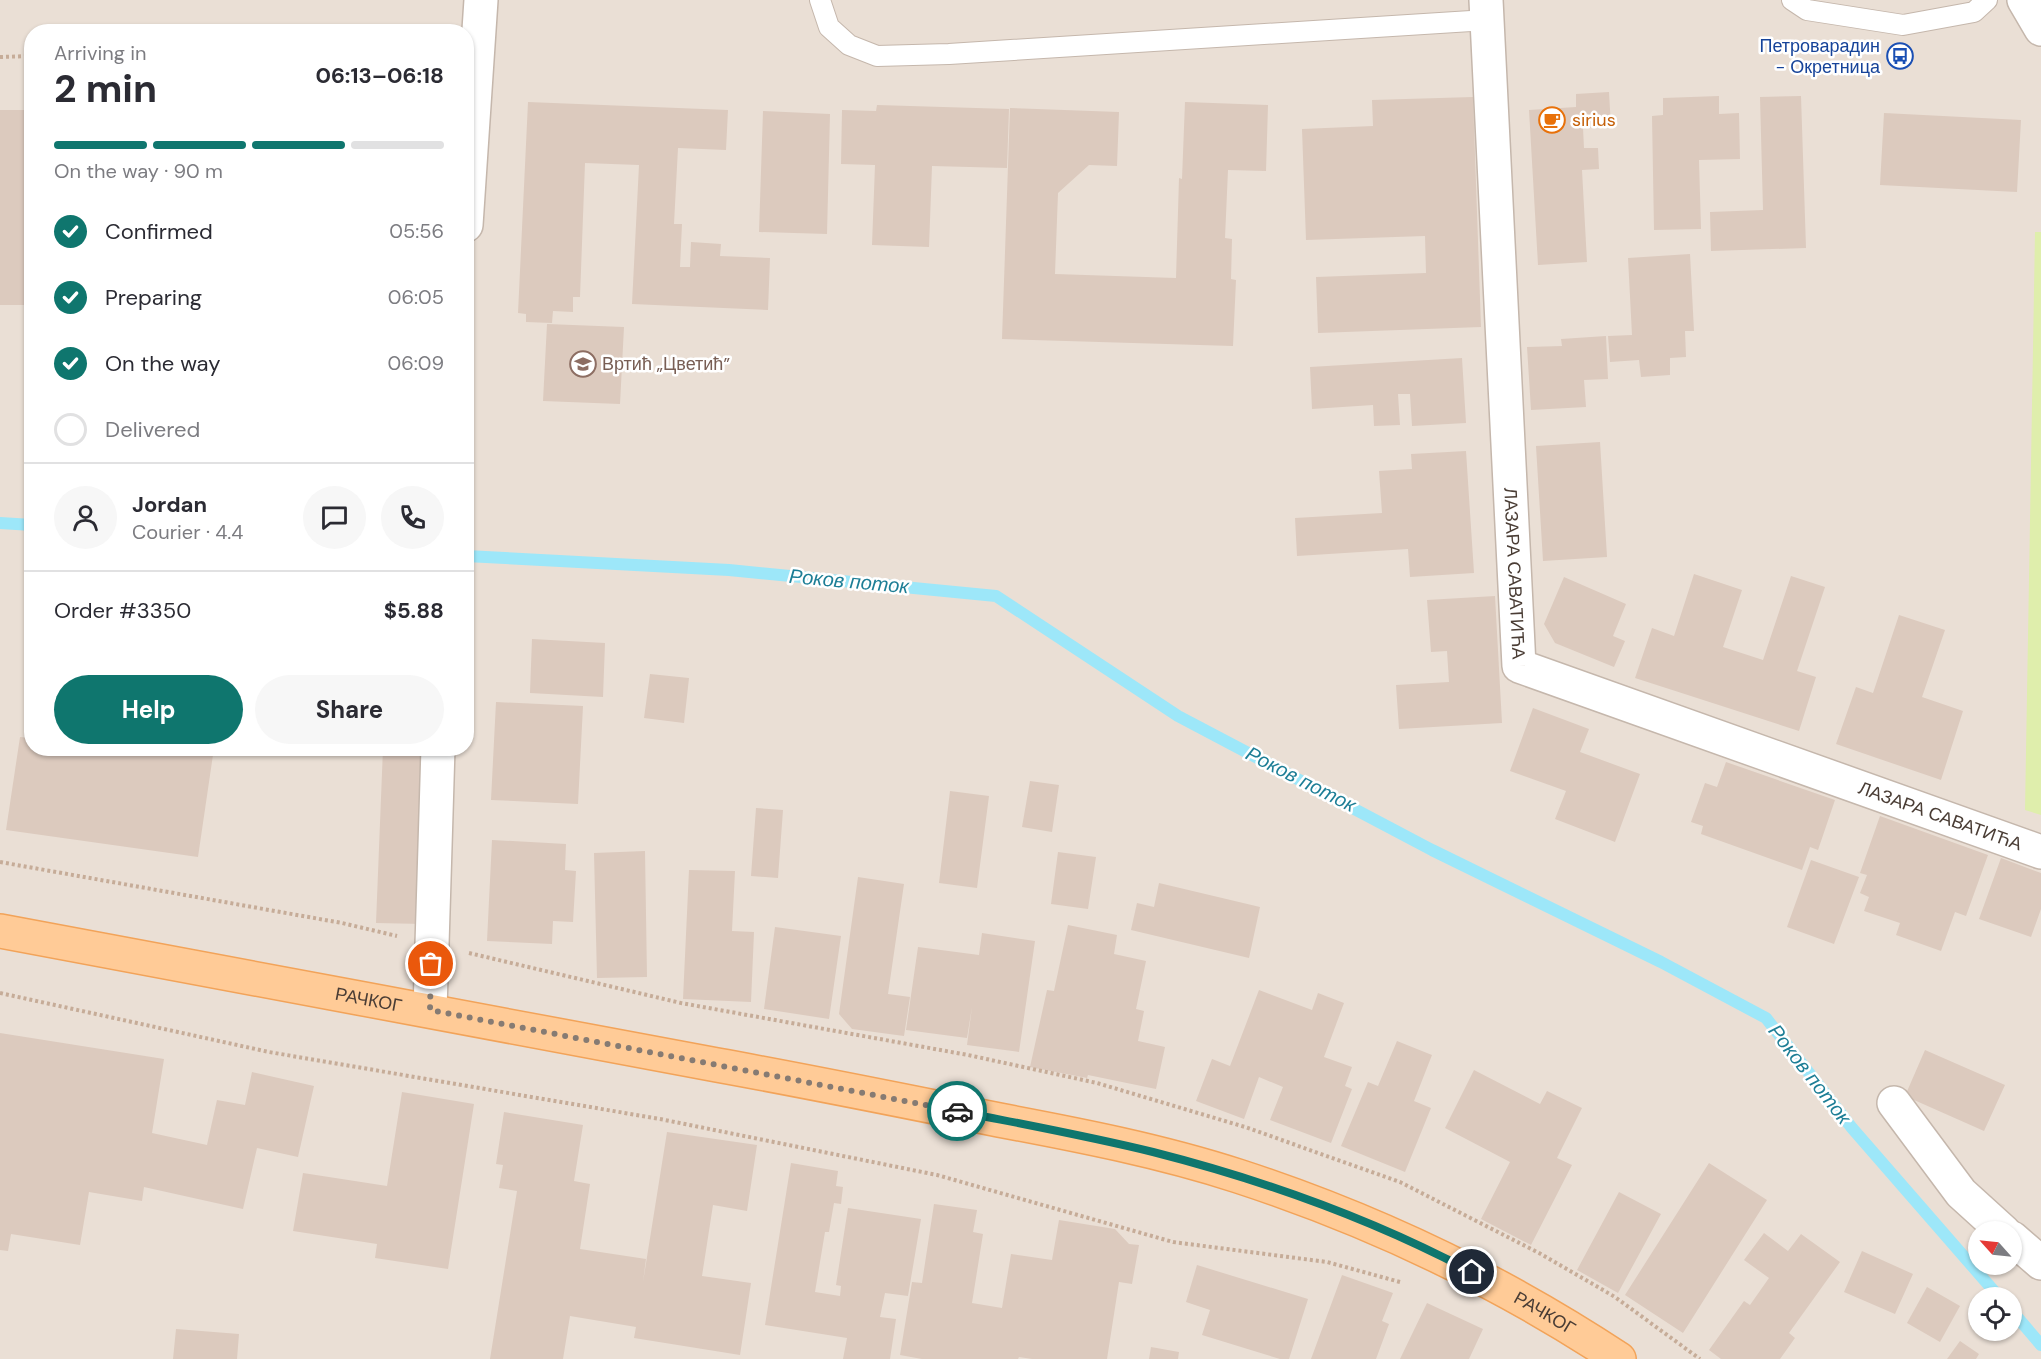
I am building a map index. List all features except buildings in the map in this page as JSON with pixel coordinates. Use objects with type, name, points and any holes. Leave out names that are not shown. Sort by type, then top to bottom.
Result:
[{"type":"main road","name":"РАЧКОГ","points":[[0,932],[430,1010],[1057,1131],[1153,1152],[1302,1197],[1372,1225],[1452,1261],[1532,1304],[1619,1359]]},
{"type":"street","points":[[474,52],[481,0]]},
{"type":"street","points":[[2024,0],[2041,29]]},
{"type":"street","name":"ЛАЗАРА САВАТИЋА","points":[[1487,10],[1519,666],[2041,852]]},
{"type":"street","points":[[430,1010],[438,756]]},
{"type":"street","points":[[1894,1103],[1961,1193],[1992,1221]]},
{"type":"street","points":[[2022,1247],[2041,1263]]},
{"type":"lane","points":[[820,0],[829,27],[849,45],[877,56],[960,53],[1487,10]]},
{"type":"lane","points":[[1792,0],[1807,10],[1903,25],[1974,12],[1987,0]]},
{"type":"path","points":[[0,57],[24,56]]},
{"type":"path","points":[[0,993],[269,1052],[660,1119],[937,1175],[1173,1242],[1327,1262],[1405,1283]]},
{"type":"shaded area","points":[[0,0],[2041,0],[2041,1359],[0,1359]]},
{"type":"green space","points":[[2035,232],[2041,232],[2041,815],[2025,810]]},
{"type":"waterway","name":"Роков поток","points":[[0,523],[24,524]]},
{"type":"waterway","name":"Роков поток","points":[[474,556],[729,570],[996,596],[1178,716],[1432,850],[1661,962],[1766,1018],[1852,1128],[1990,1287]]},
{"type":"waterway","name":"Роков поток","points":[[2022,1323],[2041,1345]]},
{"type":"way so far","points":[[431,964],[430,1010],[957,1111]]},
{"type":"place","name":"Петроварадин - Окретница","points":[[1900,56]]},
{"type":"place","name":"sirius","points":[[1552,120]]},
{"type":"place","name":"Вртић „Цветић”","points":[[583,364]]},
{"type":"route","points":[[957,1111],[1153,1152],[1234,1175],[1302,1197],[1372,1225],[1472,1272]]}]
